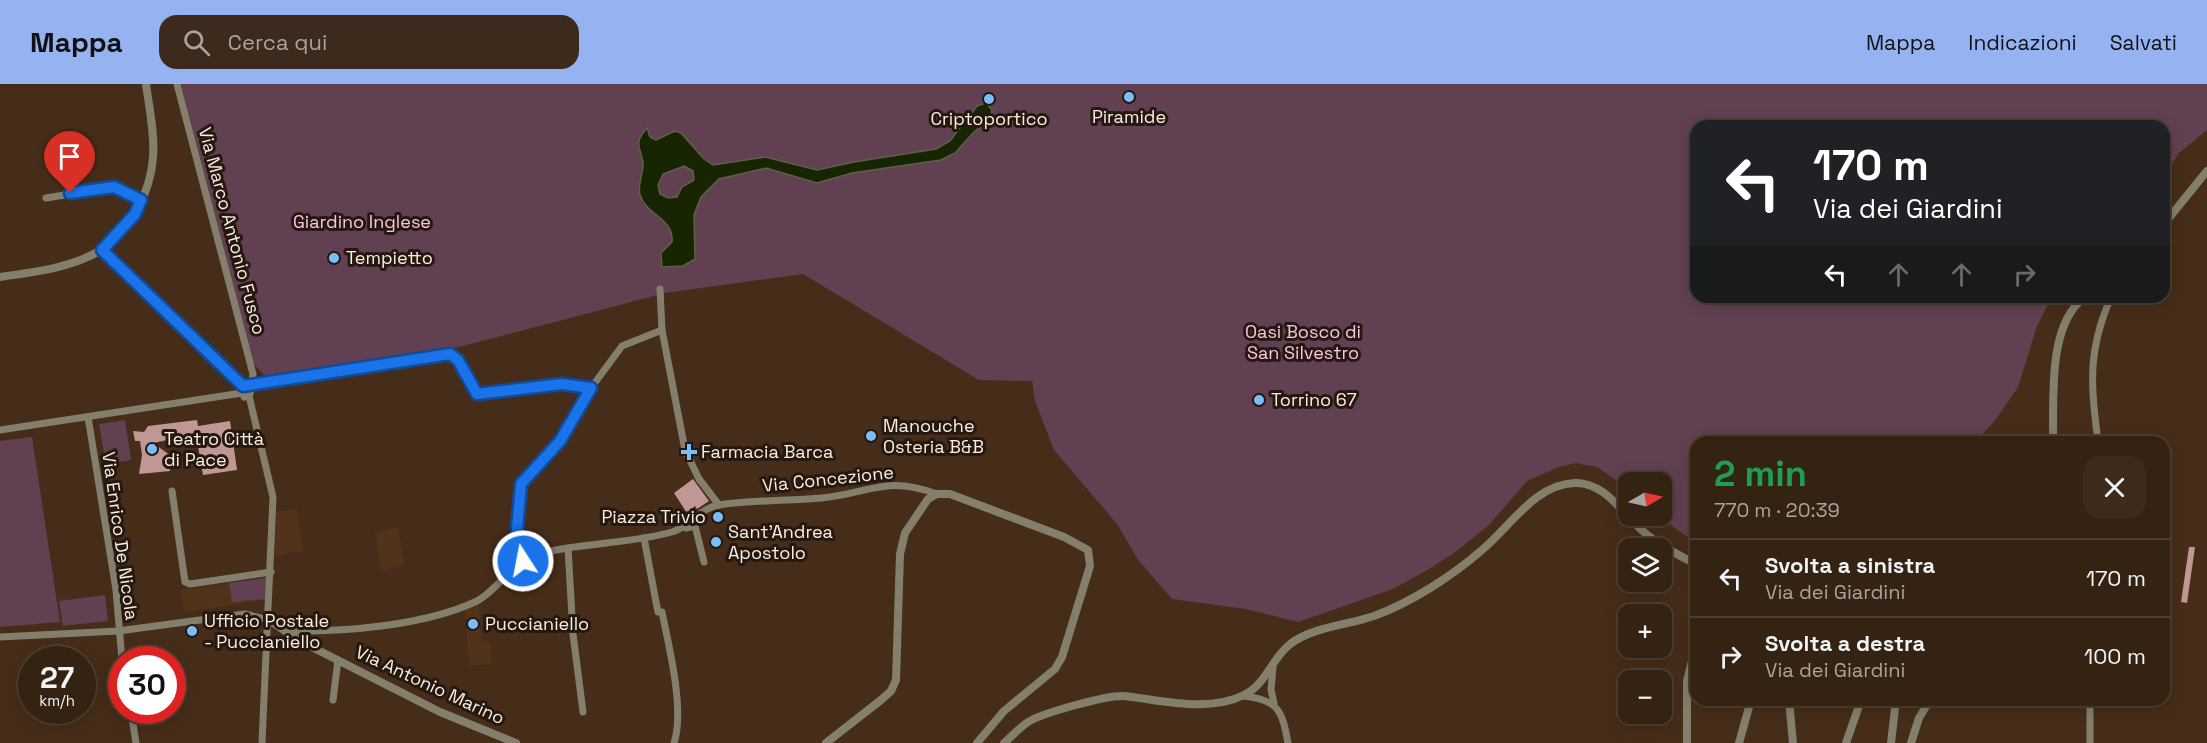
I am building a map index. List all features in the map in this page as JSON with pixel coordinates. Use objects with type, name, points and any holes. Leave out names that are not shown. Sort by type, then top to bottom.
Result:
[{"type":"street","points":[[0,277],[48,269],[102,250],[135,214],[148,184],[153,156],[146,84]]},
{"type":"street","name":"Via Marco Antonio Fusco","points":[[177,84],[253,374],[246,390],[273,497],[262,743]]},
{"type":"street","points":[[2170,217],[2207,171]]},
{"type":"street","points":[[46,198],[114,187],[141,200]]},
{"type":"street","points":[[102,250],[246,390]]},
{"type":"street","points":[[660,289],[662,330],[685,450],[699,479],[719,505]]},
{"type":"street","points":[[2053,436],[2059,343],[2068,315],[2079,303]]},
{"type":"street","points":[[2098,436],[2092,363],[2096,336],[2109,303]]},
{"type":"street","points":[[523,561],[517,529],[521,484],[560,441],[591,388],[622,346],[662,330]]},
{"type":"street","points":[[0,430],[88,417],[450,354],[458,360],[477,394],[562,384],[591,388]]},
{"type":"street","name":"Via Enrico De Nicola","points":[[88,417],[116,591],[120,646]]},
{"type":"street","points":[[1004,743],[1029,721],[1081,704],[1121,696],[1162,702],[1219,702],[1242,696],[1257,687],[1289,645],[1313,633],[1376,615],[1429,587],[1482,551],[1533,500],[1546,491],[1574,483],[1593,486],[1616,504],[1647,536],[1690,561]]},
{"type":"street","name":"Via Concezione","points":[[283,630],[373,626],[419,620],[489,593],[523,561],[568,548],[644,538],[681,529],[719,505],[825,497],[877,485],[919,487],[938,494]]},
{"type":"street","points":[[172,491],[185,582],[190,584],[271,572]]},
{"type":"street","points":[[825,743],[881,700],[891,691],[897,680],[900,554],[904,533],[928,499],[938,494],[950,494],[978,502],[1031,526],[1064,537],[1088,550],[1090,566],[1062,657],[1055,669],[1004,711],[976,743]]},
{"type":"street","points":[[681,529],[695,526],[704,561]]},
{"type":"street","points":[[644,538],[658,612],[662,612],[674,672],[677,729],[674,743]]},
{"type":"street","points":[[568,548],[573,634],[583,711]]},
{"type":"street","points":[[0,637],[117,632],[245,614],[268,620]]},
{"type":"street","name":"Via Antonio Marino","points":[[268,620],[338,660],[461,722],[516,743]]},
{"type":"street","points":[[333,700],[338,660]]},
{"type":"street","points":[[1273,665],[1271,690],[1274,704],[1283,718],[1288,743]]},
{"type":"street","points":[[1687,743],[1687,681],[1690,669]]},
{"type":"street","points":[[1242,696],[1260,697],[1274,704]]},
{"type":"street","points":[[1738,743],[1749,706]]},
{"type":"street","points":[[1790,706],[1793,743]]},
{"type":"street","points":[[1846,743],[1859,706]]},
{"type":"street","points":[[1891,743],[1895,706]]},
{"type":"street","points":[[1911,743],[1919,718],[1926,706]]},
{"type":"street","points":[[2090,706],[2090,743]]},
{"type":"street","points":[[133,724],[136,743]]},
{"type":"shaded area","points":[[986,103],[992,110],[989,120],[974,132],[955,153],[941,160],[852,173],[817,183],[766,168],[719,179],[701,197],[694,215],[695,259],[683,266],[662,267],[661,253],[672,242],[669,227],[643,202],[639,191],[643,162],[639,142],[647,128],[650,137],[656,140],[675,131],[681,133],[704,159],[713,165],[765,157],[817,170],[936,149],[950,141],[977,106]],"holes":[[[684,166],[693,171],[694,180],[682,187],[677,197],[668,198],[660,194],[658,185],[663,174]]]},
{"type":"shaded area","points":[[297,509],[303,551],[272,556],[273,512]]},
{"type":"shaded area","points":[[398,527],[405,565],[381,571],[375,532]]},
{"type":"shaded area","points":[[266,578],[265,600],[184,612],[181,590]]},
{"type":"shaded area","name":"Puccianiello","points":[[470,606],[479,606],[481,639],[491,644],[492,664],[469,666],[465,610]]},
{"type":"green space","name":"Oasi Bosco di San Silvestro","points":[[181,84],[2207,84],[2207,130],[2179,153],[2170,166],[2170,120],[1690,120],[1690,303],[2049,303],[2037,326],[2018,387],[1994,422],[1981,436],[1690,436],[1690,539],[1672,526],[1672,472],[1618,472],[1618,481],[1597,467],[1576,463],[1559,467],[1527,481],[1489,525],[1454,553],[1429,569],[1393,589],[1298,622],[1246,609],[1172,599],[1139,561],[1117,524],[1054,450],[1035,401],[1032,381],[979,380],[803,274],[665,293],[459,347],[265,376],[253,363]]},
{"type":"green space","points":[[125,420],[131,460],[106,464],[99,424]]},
{"type":"green space","points":[[32,437],[60,622],[0,627],[0,441]]},
{"type":"green space","points":[[266,578],[265,599],[232,602],[229,583]]},
{"type":"green space","points":[[105,595],[108,621],[63,626],[59,601]]},
{"type":"building","points":[[197,420],[198,426],[230,421],[237,470],[203,475],[196,434],[153,443],[178,461],[169,463],[170,471],[139,474],[142,455],[140,441],[135,441],[133,431],[144,432],[148,426]]},
{"type":"building","points":[[693,479],[709,501],[697,509],[695,506],[687,513],[674,493]]},
{"type":"building","points":[[2189,547],[2195,547],[2187,603],[2181,602]]},
{"type":"place","name":"Piramide","points":[[1129,97]]},
{"type":"place","name":"Criptoportico","points":[[989,99]]},
{"type":"place","name":"Tempietto","points":[[334,258]]},
{"type":"place","name":"Torrino 67","points":[[1259,400]]},
{"type":"place","name":"Manouche Osteria B&B","points":[[871,436]]},
{"type":"place","name":"Teatro Città di Pace","points":[[152,449]]},
{"type":"place","name":"Farmacia Barca","points":[[689,452]]},
{"type":"place","name":"Piazza Trivio","points":[[718,517]]},
{"type":"place","name":"Sant'Andrea Apostolo","points":[[716,542]]},
{"type":"place","name":"Puccianiello","points":[[473,624]]},
{"type":"place","name":"Ufficio Postale - Puccianiello","points":[[192,631]]},
{"type":"route","points":[[70,193],[114,187],[141,200],[135,214],[102,250],[239,379],[243,386],[450,354],[458,360],[477,394],[562,384],[591,388],[560,441],[521,484],[517,529],[519,550],[523,561]]},
{"type":"park label","name":"Giardino Inglese","points":[[362,222]]}]
